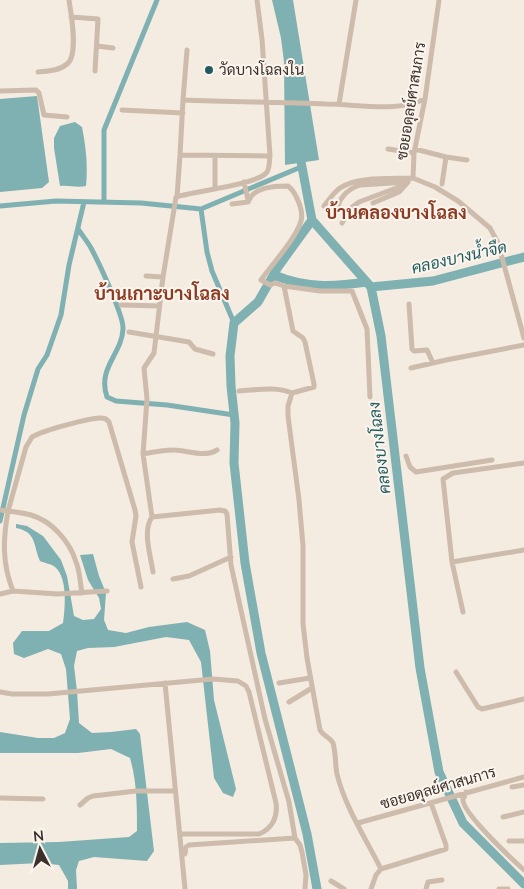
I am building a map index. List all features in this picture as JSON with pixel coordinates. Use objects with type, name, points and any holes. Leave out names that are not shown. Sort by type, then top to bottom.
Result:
[{"type":"street","points":[[38,72],[60,69],[72,59],[73,36],[69,0]]},
{"type":"street","points":[[176,198],[244,182],[266,173],[268,170],[270,156],[262,39],[256,0]]},
{"type":"street","points":[[339,104],[356,0]]},
{"type":"street","name":"ซอยอดุลย์ศาสนการ","points":[[440,0],[425,99],[407,181],[435,187],[458,201],[490,228],[498,243],[524,338]]},
{"type":"street","points":[[71,17],[98,19],[96,71]]},
{"type":"street","points":[[97,46],[113,48]]},
{"type":"street","points":[[154,572],[148,531],[149,521],[152,517],[143,454],[147,399],[144,368],[154,353],[163,277],[176,198],[187,50]]},
{"type":"street","points":[[0,91],[36,90],[39,92],[44,115],[67,117]]},
{"type":"street","points":[[183,100],[315,103],[386,107],[414,104],[425,99]]},
{"type":"street","points":[[122,110],[183,113]]},
{"type":"street","points":[[388,149],[415,151],[467,160]]},
{"type":"street","points":[[180,155],[270,156]]},
{"type":"street","points":[[215,156],[216,189]]},
{"type":"street","points":[[442,184],[446,157]]},
{"type":"street","points":[[324,206],[333,194],[347,184],[370,180],[407,181]]},
{"type":"street","points":[[373,203],[400,192],[404,189],[407,181]]},
{"type":"street","points":[[337,211],[340,200],[353,187],[407,181]]},
{"type":"street","points":[[342,223],[351,208],[359,202],[399,187],[407,181]]},
{"type":"street","points":[[244,182],[248,201]]},
{"type":"street","points":[[248,201],[251,195],[267,188],[288,186],[297,200],[301,221],[292,238],[261,280],[270,285],[275,283],[284,286],[320,290],[352,291],[368,330],[370,397]]},
{"type":"street","points":[[232,204],[248,201]]},
{"type":"street","points":[[146,276],[163,277]]},
{"type":"street","points":[[239,391],[283,389],[292,393],[314,387],[305,342],[303,338],[293,332],[285,300],[284,286]]},
{"type":"street","points":[[409,304],[412,349],[427,350],[433,363]]},
{"type":"street","points":[[121,305],[160,306]]},
{"type":"street","points":[[129,332],[189,342],[195,349],[213,354]]},
{"type":"street","points":[[411,368],[524,345]]},
{"type":"street","points":[[292,393],[288,406],[288,416],[303,546],[303,624],[310,678],[320,730],[333,743],[337,773],[350,808],[381,869]]},
{"type":"street","points":[[13,591],[4,566],[4,510],[26,447],[32,437],[86,420],[105,418],[109,422],[135,510],[136,516],[132,542],[141,587]]},
{"type":"street","points":[[143,454],[162,450],[210,453],[217,450]]},
{"type":"street","points":[[406,456],[410,467],[416,472],[492,460]]},
{"type":"street","points":[[463,612],[452,562],[444,494],[444,477],[453,473],[524,463]]},
{"type":"street","points":[[4,510],[42,519],[58,533],[68,544],[77,562],[82,593]]},
{"type":"street","points":[[152,517],[225,511],[227,514],[230,557],[265,719],[289,802],[295,838],[300,845],[304,861],[305,889]]},
{"type":"street","points":[[452,562],[524,550]]},
{"type":"street","points":[[173,579],[189,576],[230,557]]},
{"type":"street","points":[[0,594],[13,591],[58,594],[107,591]]},
{"type":"street","points":[[456,672],[478,707],[482,709],[524,699]]},
{"type":"street","points":[[279,683],[310,678]]},
{"type":"street","points":[[0,692],[28,695],[202,679],[238,681],[246,686],[277,810],[274,821],[267,831],[259,834],[181,834]]},
{"type":"street","points":[[166,683],[175,791],[187,889]]},
{"type":"street","points":[[288,702],[312,688]]},
{"type":"street","name":"ซอยอดุลย์ศาสนการ","points":[[358,823],[524,777]]},
{"type":"street","points":[[512,788],[524,784]]},
{"type":"street","points":[[80,805],[90,796],[148,791],[175,791]]},
{"type":"street","points":[[465,793],[464,803],[471,814],[496,845],[524,870]]},
{"type":"street","points":[[0,798],[44,798]]},
{"type":"street","points":[[371,889],[376,875],[381,869],[446,849],[433,802]]},
{"type":"street","points":[[503,817],[524,812]]},
{"type":"street","points":[[187,889],[186,847],[295,838]]},
{"type":"street","points":[[509,842],[524,841]]},
{"type":"street","points":[[426,889],[428,882],[442,880]]},
{"type":"street","points":[[331,881],[344,889]]},
{"type":"street","points":[[499,889],[508,889]]},
{"type":"water","points":[[272,0],[293,0],[319,160],[285,165],[284,62],[281,38]]},
{"type":"water","points":[[37,96],[49,182],[42,188],[0,192],[0,99]]},
{"type":"water","points":[[75,122],[82,127],[86,149],[86,186],[60,186],[54,138],[60,126]]},
{"type":"water","points":[[16,524],[27,526],[43,536],[61,560],[67,576],[74,616],[83,620],[94,619],[101,609],[99,598],[88,580],[80,555],[93,554],[106,593],[104,620],[108,630],[126,633],[149,627],[187,622],[205,630],[210,651],[214,700],[236,789],[233,797],[223,793],[214,778],[201,662],[189,640],[166,637],[114,647],[88,648],[77,651],[74,666],[79,723],[92,733],[136,729],[140,734],[154,851],[147,861],[94,857],[79,861],[76,870],[77,889],[68,889],[68,881],[59,865],[40,863],[0,865],[0,843],[59,842],[129,837],[137,831],[137,803],[134,776],[130,758],[111,749],[78,753],[0,753],[0,732],[38,738],[54,738],[65,733],[70,719],[66,669],[61,654],[48,649],[24,658],[14,654],[13,643],[22,631],[49,631],[63,623],[65,602],[64,586],[59,572],[54,566],[40,561],[31,536],[23,530],[16,528]]},
{"type":"waterway","points":[[104,202],[104,130],[157,0]]},
{"type":"waterway","name":"คลองบางโฉลง","points":[[299,151],[312,220],[371,287],[381,336],[420,668],[439,772],[463,823],[524,884]]},
{"type":"waterway","points":[[0,206],[56,201],[141,203],[201,209],[301,167]]},
{"type":"waterway","points":[[0,521],[24,415],[38,369],[47,355],[61,315],[69,265],[84,202]]},
{"type":"waterway","points":[[201,209],[207,252],[212,271],[234,323]]},
{"type":"waterway","points":[[312,220],[278,267],[258,302],[234,323],[230,356],[235,423],[234,463],[245,563],[261,653],[307,834],[317,889]]},
{"type":"waterway","points":[[78,229],[99,264],[122,322],[122,338],[107,369],[105,378],[107,397],[116,401],[167,405],[234,415]]},
{"type":"waterway","name":"คลองบางน้ำจืด","points":[[371,287],[433,281],[524,257]]},
{"type":"waterway","points":[[274,275],[297,282],[319,285],[366,282]]},
{"type":"place","name":"วัดบางโฉลงใน","points":[[209,70]]},
{"type":"district","name":"บ้านคลองบางโฉลง","points":[[396,213]]},
{"type":"district","name":"บ้านเกาะบางโฉลง","points":[[162,294]]}]
